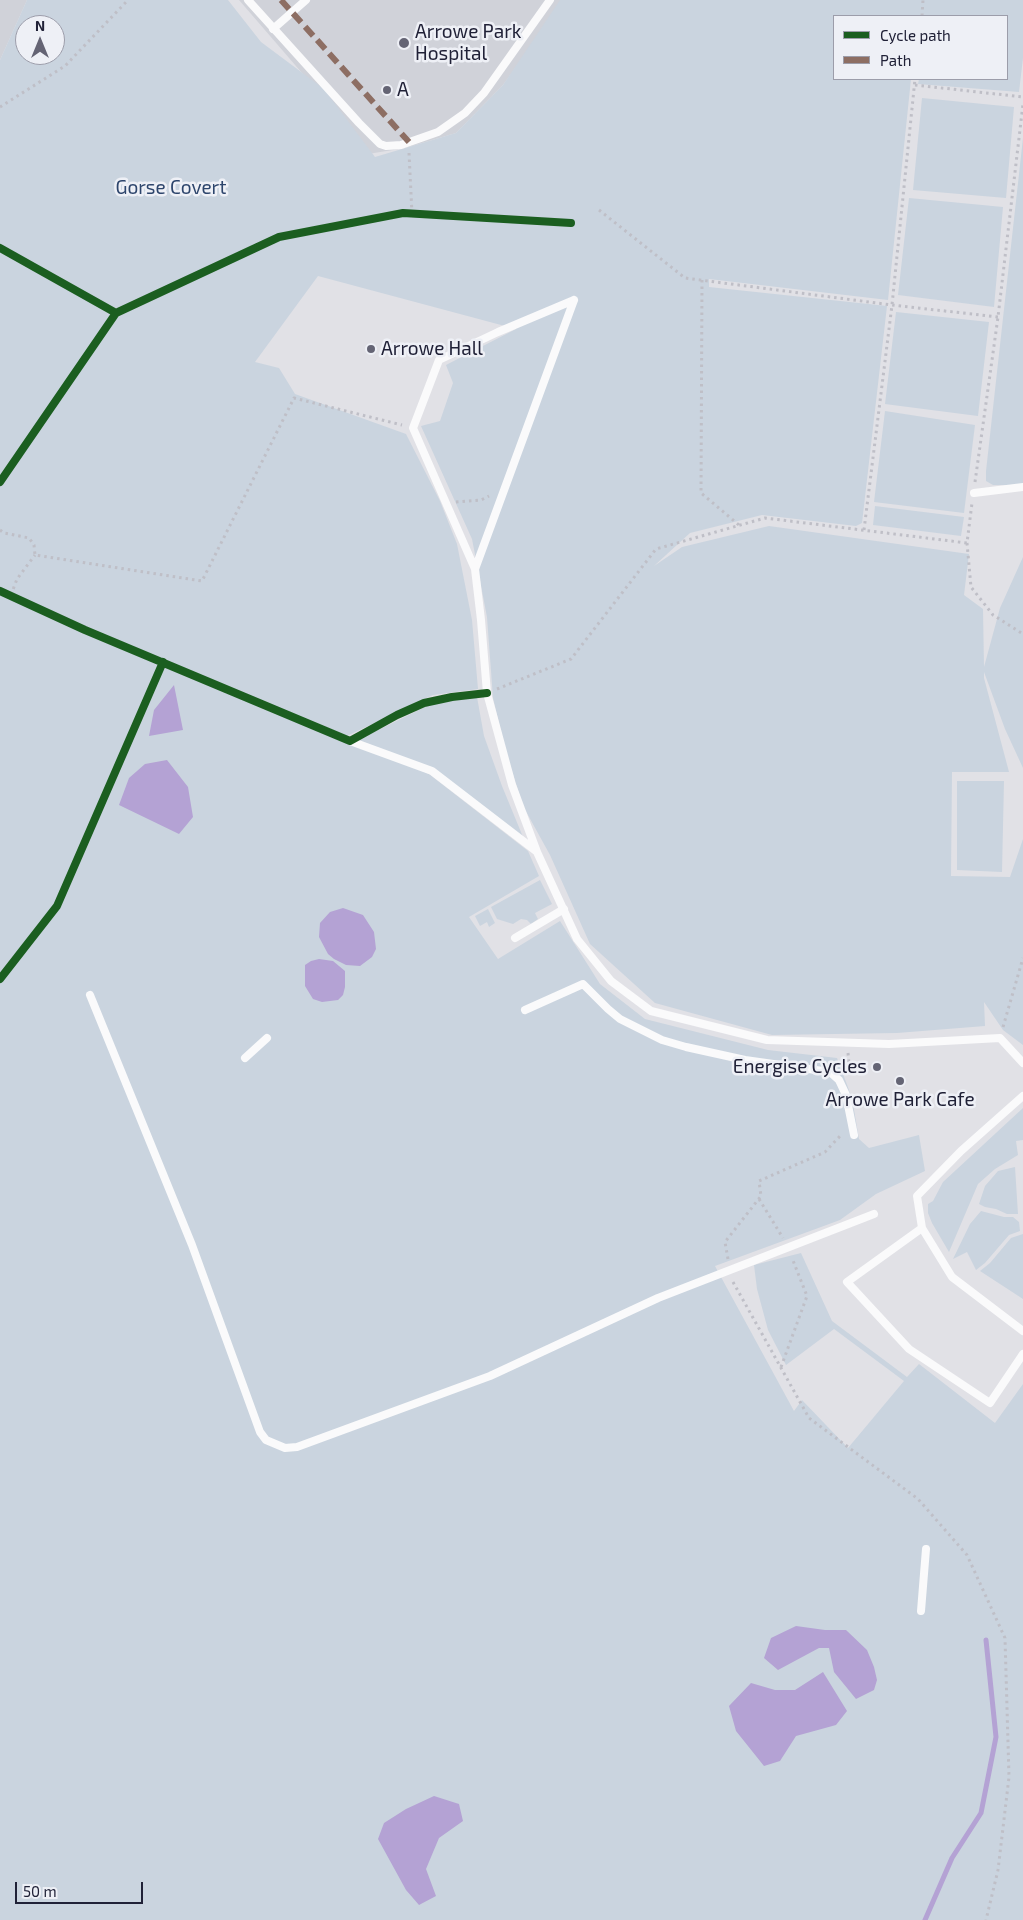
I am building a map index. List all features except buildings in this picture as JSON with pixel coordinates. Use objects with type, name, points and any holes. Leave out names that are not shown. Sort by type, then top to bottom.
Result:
[{"type":"lane","points":[[248,0],[380,144],[386,146],[400,145],[438,132],[465,113],[484,92],[550,0]]},
{"type":"lane","points":[[273,29],[306,0]]},
{"type":"lane","points":[[474,569],[574,300],[438,360],[414,428],[474,569],[481,620],[487,693],[512,785],[538,852],[577,939],[611,981],[651,1011],[767,1040],[889,1044],[1000,1038],[1023,1063]]},
{"type":"lane","points":[[974,493],[1023,487]]},
{"type":"lane","points":[[350,740],[432,771],[538,852]]},
{"type":"lane","points":[[515,938],[564,909]]},
{"type":"lane","points":[[525,1010],[583,984],[608,1010],[620,1019],[662,1040],[745,1060],[830,1072],[839,1080],[846,1095],[854,1134]]},
{"type":"lane","points":[[90,995],[192,1245],[260,1432],[273,1445],[285,1448],[297,1447],[490,1376],[658,1298],[874,1214]]},
{"type":"lane","points":[[245,1058],[267,1038]]},
{"type":"lane","points":[[1023,1096],[961,1151],[917,1196],[922,1228],[952,1277],[1023,1331]]},
{"type":"lane","points":[[922,1228],[847,1282],[909,1349],[990,1404],[1023,1354]]},
{"type":"lane","points":[[921,1611],[926,1549]]},
{"type":"path","points":[[0,107],[65,66],[128,0]]},
{"type":"path","points":[[922,15],[924,0]]},
{"type":"path","points":[[864,530],[892,305],[915,80]]},
{"type":"path","points":[[914,86],[1023,97]]},
{"type":"path","points":[[1023,104],[998,317],[967,543],[971,587],[993,615],[1023,634]]},
{"type":"path","points":[[408,142],[412,214]]},
{"type":"path","points":[[599,210],[686,278],[998,317]]},
{"type":"path","points":[[403,213],[422,214]]},
{"type":"path","points":[[702,280],[701,493],[739,525]]},
{"type":"path","points":[[35,555],[202,581],[294,398],[414,428]]},
{"type":"path","points":[[446,503],[481,500],[504,488]]},
{"type":"path","points":[[487,693],[571,659],[656,549],[764,518],[967,543]]},
{"type":"path","points":[[0,530],[4,533],[29,538],[34,545],[35,555],[17,579],[15,597],[1,591]]},
{"type":"path","points":[[1000,1038],[1023,958]]},
{"type":"path","points":[[846,1042],[851,1081]]},
{"type":"path","points":[[852,1124],[825,1152],[759,1181],[761,1196],[725,1242],[733,1285],[810,1418],[918,1499],[968,1555],[1005,1638],[1009,1777],[998,1870],[986,1920]]},
{"type":"path","points":[[759,1199],[788,1248],[807,1296],[780,1367]]},
{"type":"shaded area","points":[[0,0],[27,0],[20,15],[15,15],[15,27],[0,60]]},
{"type":"shaded area","name":"Arrowe Park Hospital","points":[[239,0],[564,0],[503,85],[456,133],[405,148],[368,154],[327,102]]},
{"type":"shaded area","points":[[174,685],[183,730],[149,736],[154,710]]},
{"type":"shaded area","points":[[167,760],[188,787],[193,817],[179,834],[119,805],[129,778],[145,764]]},
{"type":"shaded area","points":[[343,908],[363,915],[374,932],[376,949],[372,957],[360,966],[346,965],[334,959],[328,954],[319,937],[320,923],[330,912]]},
{"type":"shaded area","points":[[319,959],[333,961],[345,971],[345,987],[343,995],[338,1000],[322,1002],[313,999],[305,986],[305,965]]},
{"type":"shaded area","points":[[796,1626],[825,1630],[846,1630],[867,1650],[877,1680],[874,1690],[856,1699],[834,1672],[829,1648],[819,1648],[778,1670],[764,1658],[771,1638]]},
{"type":"shaded area","points":[[823,1672],[847,1711],[836,1725],[796,1736],[780,1761],[764,1766],[736,1731],[729,1706],[751,1683],[775,1690],[795,1690]]},
{"type":"shaded area","points":[[434,1796],[459,1804],[463,1821],[439,1838],[426,1869],[436,1896],[419,1905],[406,1890],[378,1839],[384,1823],[406,1809]]},
{"type":"green space","name":"Gorse Covert","points":[[27,0],[228,0],[261,42],[324,89],[375,157],[456,133],[503,85],[560,0],[1023,0],[1023,58],[1019,92],[918,84],[919,80],[1008,80],[1008,15],[833,15],[833,80],[911,80],[888,300],[709,279],[709,287],[887,306],[862,523],[856,526],[762,515],[690,533],[654,566],[682,547],[769,526],[969,554],[964,595],[983,609],[984,667],[1000,608],[1023,557],[1023,768],[1005,729],[984,672],[1009,772],[952,772],[951,876],[1010,877],[1023,839],[1023,1045],[1003,1030],[984,1002],[985,1026],[897,1033],[772,1035],[655,1003],[590,944],[550,855],[523,806],[506,752],[493,698],[487,617],[472,539],[421,426],[440,421],[453,383],[446,365],[516,329],[318,276],[255,362],[279,368],[295,394],[406,434],[440,501],[457,544],[472,620],[478,689],[433,695],[347,736],[301,716],[429,774],[528,851],[539,876],[469,917],[498,959],[560,921],[600,984],[645,1019],[768,1050],[837,1058],[852,1098],[859,1139],[869,1148],[919,1135],[925,1171],[876,1194],[840,1220],[715,1266],[794,1411],[802,1400],[848,1448],[904,1381],[834,1329],[786,1365],[768,1330],[757,1289],[754,1265],[801,1253],[832,1321],[907,1377],[919,1364],[995,1423],[1023,1384],[1023,1920],[0,1920],[0,60],[15,27],[15,65],[65,65],[65,15],[20,15]]},
{"type":"green space","points":[[922,98],[1014,107],[1006,198],[913,190]]},
{"type":"green space","points":[[1023,138],[1023,485],[993,485],[986,481],[986,471]]},
{"type":"green space","points":[[909,198],[1003,207],[994,307],[898,295]]},
{"type":"green space","points":[[896,312],[989,322],[978,416],[885,404]]},
{"type":"green space","points":[[885,411],[975,425],[964,513],[874,502]]},
{"type":"green space","points":[[875,506],[964,517],[961,536],[873,525]]},
{"type":"green space","points":[[477,697],[484,736],[523,837],[433,769],[358,740],[429,705]]},
{"type":"green space","points":[[957,781],[1004,781],[1002,872],[957,870]]},
{"type":"green space","points":[[540,880],[552,904],[535,913],[538,919],[531,924],[527,920],[521,919],[513,924],[497,919],[491,907]]},
{"type":"green space","points":[[488,909],[495,923],[489,927],[487,922],[480,926],[475,916]]},
{"type":"green space","points":[[1023,1108],[1023,1140],[1016,1141],[1018,1155],[995,1169],[978,1184],[949,1252],[932,1223],[928,1213],[928,1204],[933,1201],[943,1182]]},
{"type":"green space","points":[[1015,1167],[1018,1214],[1007,1214],[979,1204],[985,1186],[998,1171]]},
{"type":"green space","points":[[981,1211],[1004,1217],[1013,1217],[1019,1222],[1020,1231],[1009,1235],[985,1263],[976,1270],[967,1252],[953,1259],[970,1224]]},
{"type":"green space","points":[[1023,1234],[1023,1299],[980,1271],[990,1263],[1011,1238]]},
{"type":"waterway","points":[[925,1920],[952,1858],[981,1813],[996,1737],[986,1640]]},
{"type":"marked path","points":[[281,0],[409,142]]},
{"type":"cycle path","points":[[116,313],[279,237],[403,213],[571,223]]},
{"type":"cycle path","points":[[0,248],[116,313],[0,482]]},
{"type":"cycle path","points":[[0,591],[85,630],[350,741],[397,715],[424,703],[452,697],[487,693]]},
{"type":"cycle path","points":[[0,979],[57,906],[163,662]]},
{"type":"place","name":"Arrowe Park Hospital","points":[[404,43]]},
{"type":"place","name":"A","points":[[387,90]]},
{"type":"place","name":"Arrowe Hall","points":[[371,349]]},
{"type":"place","name":"Energise Cycles","points":[[877,1067]]},
{"type":"place","name":"Arrowe Park Cafe","points":[[900,1081]]}]
